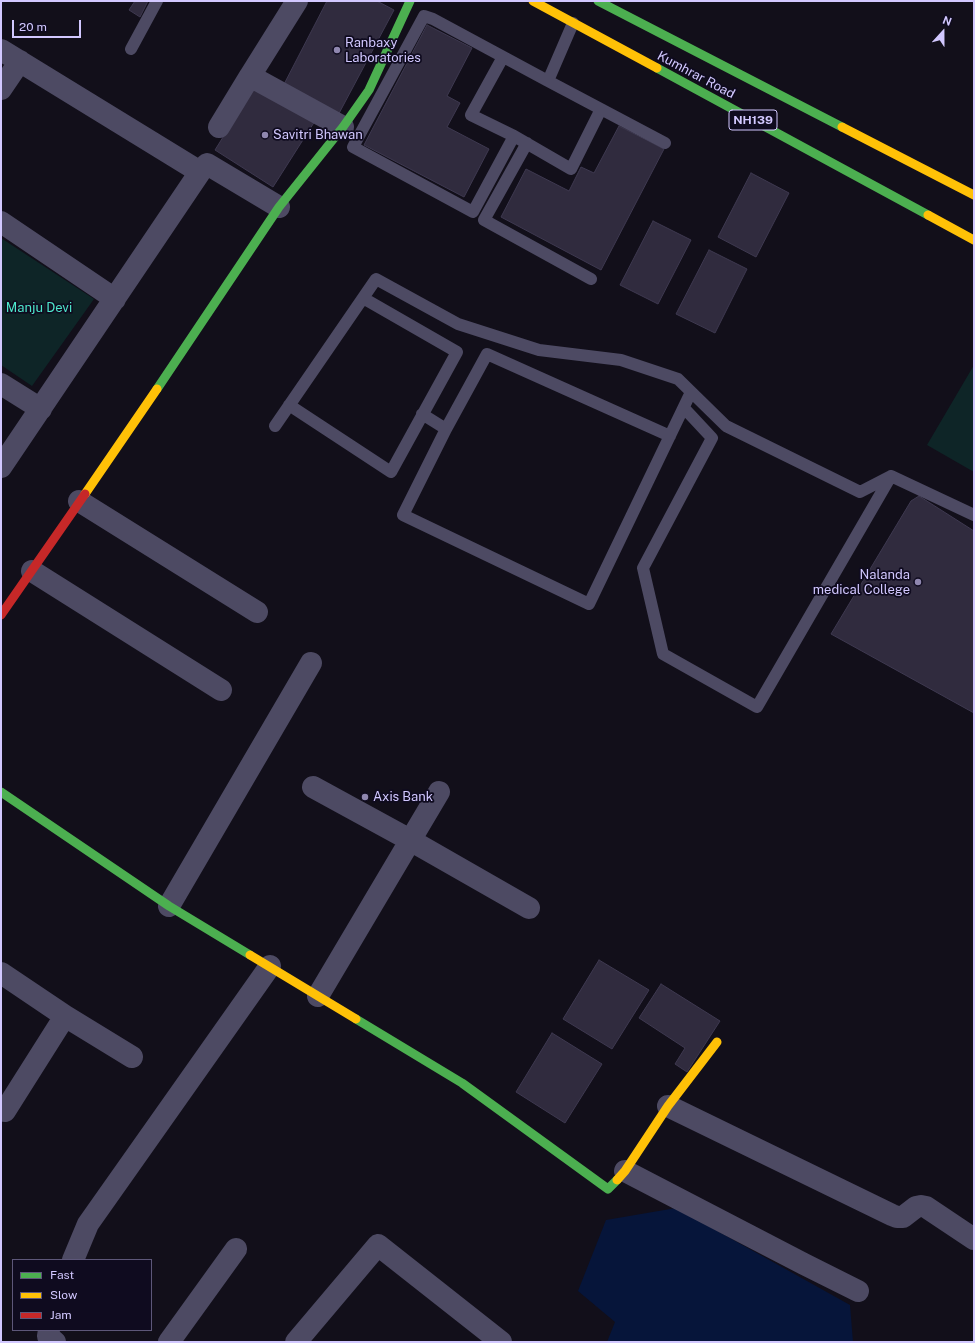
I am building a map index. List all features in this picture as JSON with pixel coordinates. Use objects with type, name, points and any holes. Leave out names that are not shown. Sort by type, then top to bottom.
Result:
[{"type":"main road","points":[[1,614],[188,344],[280,204],[343,127],[369,90],[410,1]]},
{"type":"main road","name":"Kumhrar Road","points":[[533,1],[974,240]]},
{"type":"main road","name":"Kumhrar Road","points":[[598,1],[974,195]]},
{"type":"main road","points":[[1,792],[169,906],[462,1083],[608,1189],[625,1171],[668,1106],[717,1042]]},
{"type":"street","points":[[219,127],[296,1]]},
{"type":"street","points":[[1,50],[200,172]]},
{"type":"street","points":[[1,89],[20,61]]},
{"type":"street","points":[[250,76],[343,127]]},
{"type":"street","points":[[1,467],[200,172],[207,164],[280,204]]},
{"type":"street","points":[[1,222],[115,299]]},
{"type":"street","points":[[1,384],[41,409]]},
{"type":"street","points":[[80,501],[258,612]]},
{"type":"street","points":[[32,571],[221,690]]},
{"type":"street","points":[[169,906],[311,663]]},
{"type":"street","points":[[313,787],[529,908]]},
{"type":"street","points":[[318,996],[439,792]]},
{"type":"street","points":[[73,1259],[88,1224],[270,966]]},
{"type":"street","points":[[1,973],[65,1016],[132,1057]]},
{"type":"street","points":[[5,1111],[65,1016]]},
{"type":"street","points":[[668,1106],[892,1215],[903,1217],[916,1207],[926,1207],[974,1239]]},
{"type":"street","points":[[625,1171],[858,1291]]},
{"type":"street","points":[[296,1342],[378,1245],[501,1342]]},
{"type":"street","points":[[169,1342],[236,1249]]},
{"type":"street","points":[[49,1331],[48,1336],[55,1342]]},
{"type":"lane","points":[[131,49],[157,1]]},
{"type":"lane","points":[[514,136],[472,212],[353,147],[424,16],[433,19],[665,143]]},
{"type":"lane","points":[[548,81],[573,23]]},
{"type":"lane","points":[[503,57],[471,115],[527,143],[571,169],[601,109]]},
{"type":"lane","points":[[527,143],[484,220],[591,279]]},
{"type":"lane","points":[[275,426],[376,279],[458,324],[539,350],[621,360],[678,379],[726,426],[860,492],[891,476]]},
{"type":"lane","points":[[289,405],[390,472],[457,352],[363,298]]},
{"type":"lane","points":[[670,436],[487,354],[446,429],[403,516],[589,604],[684,408],[691,392]]},
{"type":"lane","points":[[684,408],[712,438],[643,568],[663,654],[757,707],[891,476]]},
{"type":"lane","points":[[422,414],[446,429]]},
{"type":"lane","points":[[891,476],[974,515]]},
{"type":"green space","name":"Manju Devi","points":[[1,238],[94,299],[32,386],[1,365]]},
{"type":"green space","points":[[974,365],[974,472],[927,445]]},
{"type":"water","points":[[676,1208],[850,1305],[853,1342],[607,1342],[615,1322],[578,1291],[606,1220]]},
{"type":"building","points":[[135,1],[148,1],[140,17],[129,10]]},
{"type":"building","name":"Ranbaxy Laboratories","points":[[327,1],[377,1],[394,10],[336,119],[281,90]]},
{"type":"building","points":[[427,25],[472,48],[447,96],[460,103],[447,127],[489,149],[464,197],[364,145]]},
{"type":"building","name":"Savitri Bhawan","points":[[256,84],[315,121],[273,187],[215,150]]},
{"type":"building","points":[[619,126],[664,149],[601,270],[501,217],[526,169],[569,191],[581,167],[594,173]]},
{"type":"building","points":[[751,173],[789,193],[756,257],[718,237]]},
{"type":"building","points":[[653,221],[691,240],[658,304],[620,285]]},
{"type":"building","points":[[709,250],[747,269],[715,333],[676,314]]},
{"type":"building","name":"Nalanda medical College","points":[[919,496],[974,531],[974,713],[831,634],[911,501]]},
{"type":"building","points":[[599,960],[649,990],[612,1049],[563,1019]]},
{"type":"building","points":[[661,984],[720,1021],[687,1072],[675,1064],[685,1048],[639,1018]]},
{"type":"building","points":[[552,1033],[602,1064],[565,1123],[516,1092]]},
{"type":"traffic: fast","points":[[157,389],[279,207],[343,127],[369,90],[410,1]]},
{"type":"traffic: fast","points":[[598,1],[842,127]]},
{"type":"traffic: fast","points":[[657,68],[928,215]]},
{"type":"traffic: fast","points":[[1,792],[169,906],[250,955]]},
{"type":"traffic: fast","points":[[356,1019],[462,1083],[608,1189],[617,1180]]},
{"type":"traffic: slow","points":[[533,1],[657,68]]},
{"type":"traffic: slow","points":[[842,127],[974,195]]},
{"type":"traffic: slow","points":[[928,215],[974,240]]},
{"type":"traffic: slow","points":[[85,494],[157,389]]},
{"type":"traffic: slow","points":[[250,955],[356,1019]]},
{"type":"traffic: slow","points":[[617,1180],[625,1171],[668,1106],[717,1042]]},
{"type":"traffic: jam","points":[[1,615],[85,494]]},
{"type":"place","name":"Ranbaxy Laboratories","points":[[337,50]]},
{"type":"place","name":"Savitri Bhawan","points":[[265,135]]},
{"type":"place","name":"Nalanda medical College","points":[[918,582]]},
{"type":"place","name":"Axis Bank","points":[[365,797]]}]
